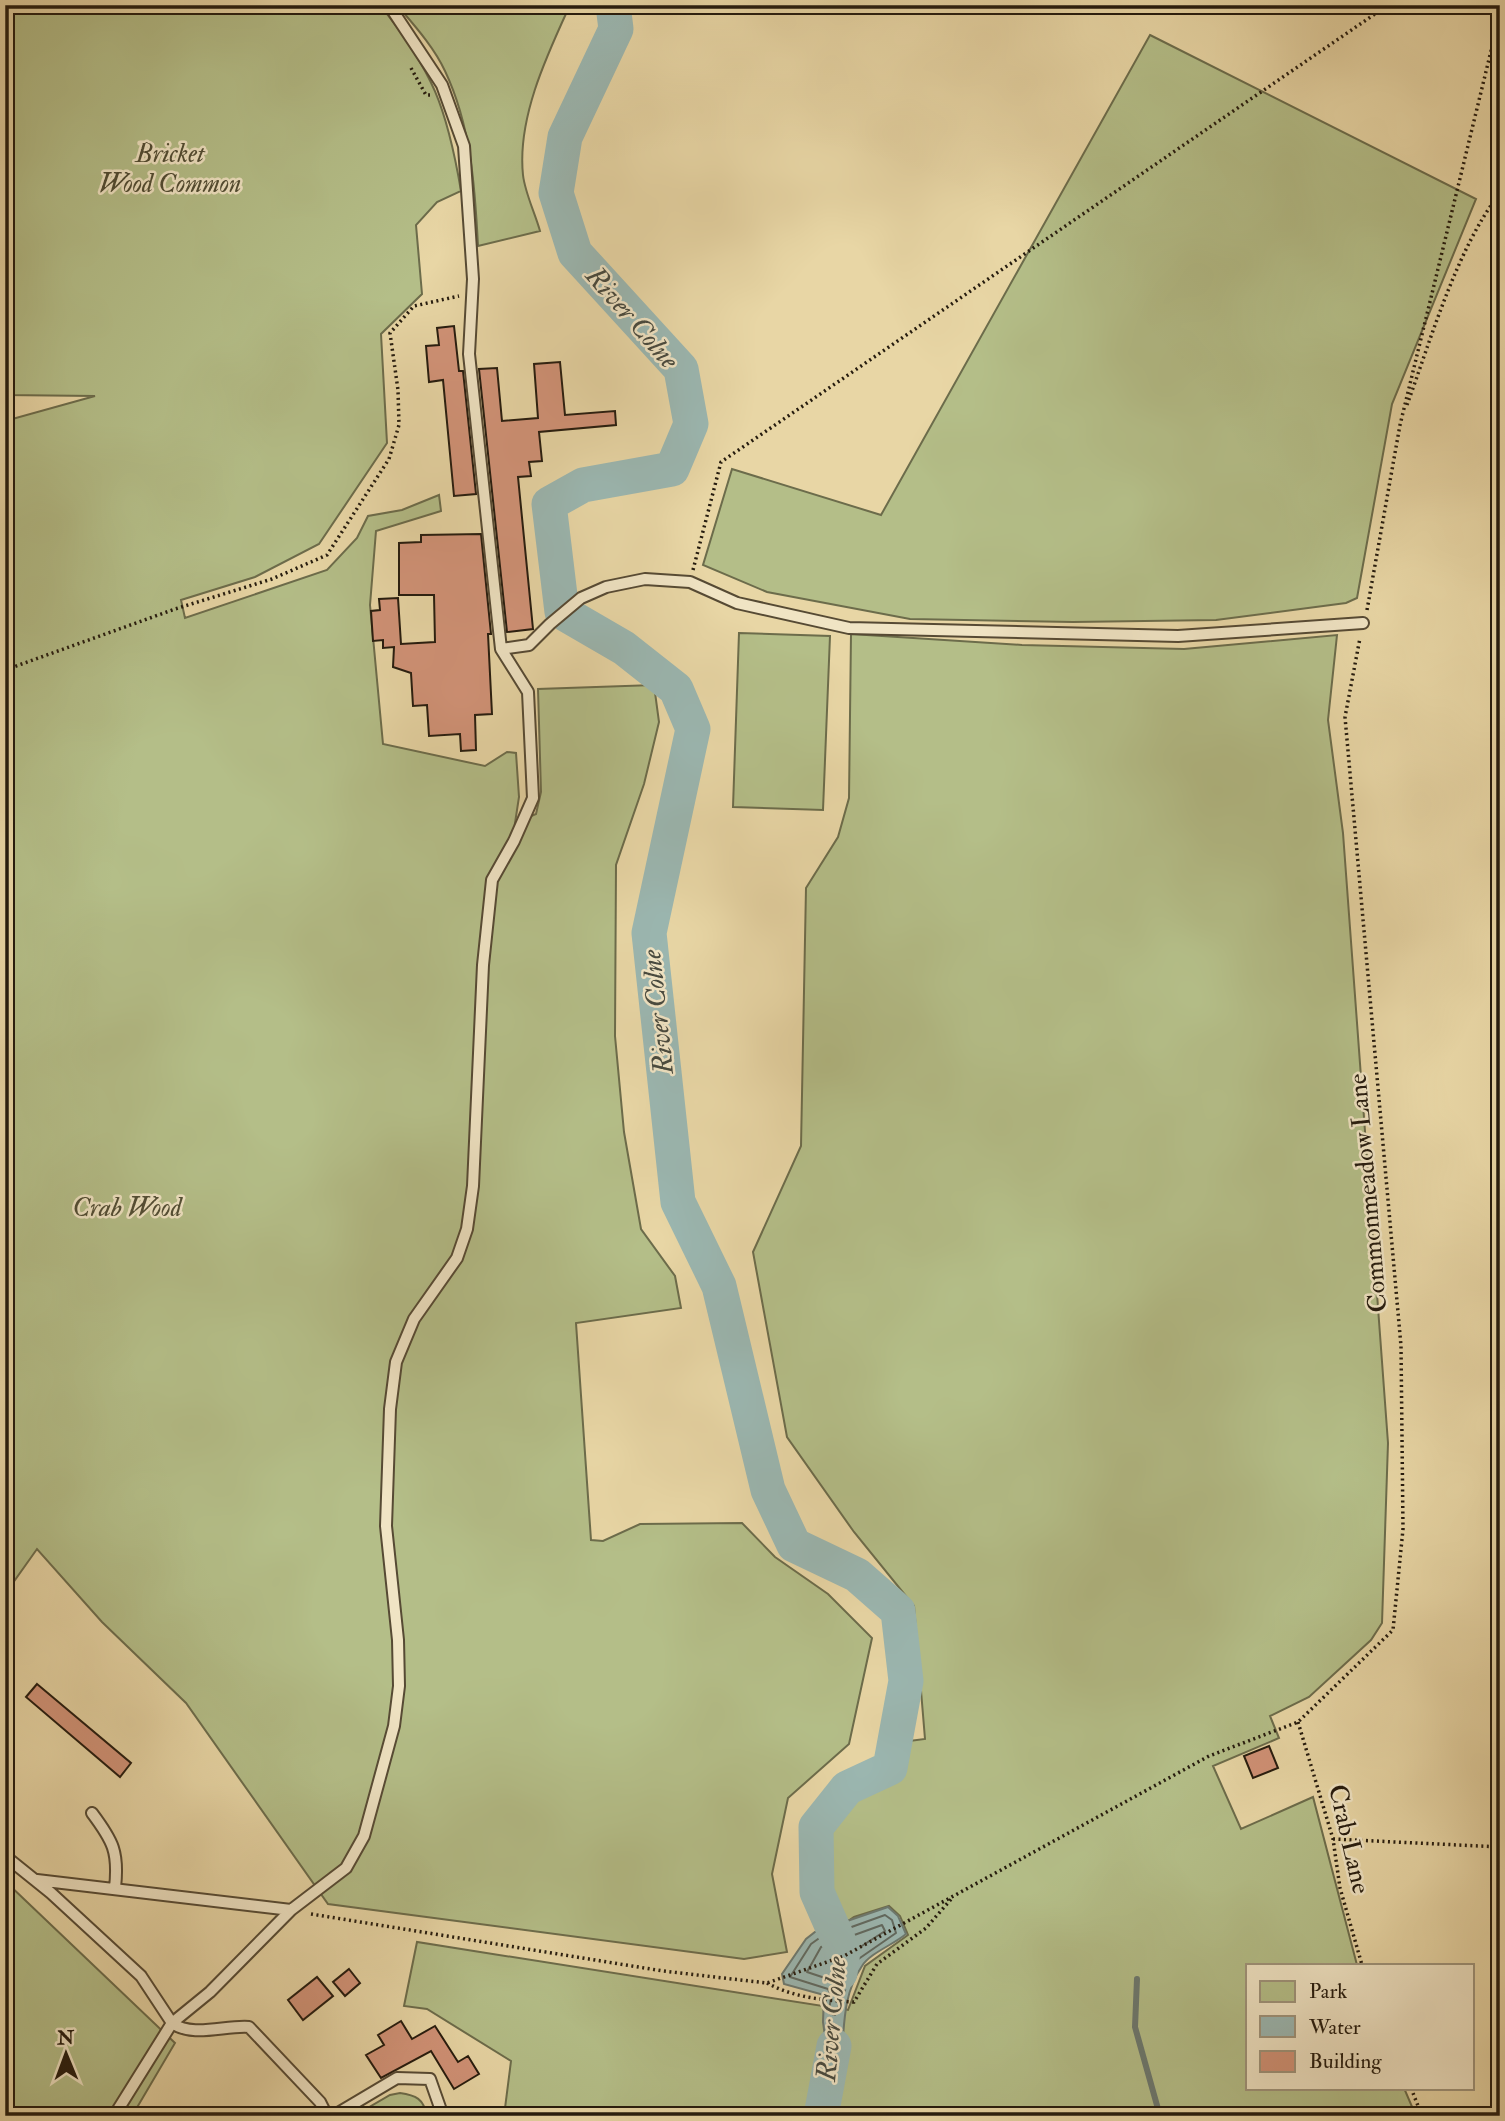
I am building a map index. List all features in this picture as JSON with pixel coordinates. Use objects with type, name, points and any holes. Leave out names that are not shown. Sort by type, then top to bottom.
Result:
[{"type":"lane","points":[[114,2116],[172,2023],[210,1992],[291,1910],[346,1868],[364,1836],[394,1726],[399,1686],[398,1640],[386,1526],[389,1436],[396,1362],[414,1319],[457,1258],[467,1229],[473,1186],[483,965],[492,880],[514,841],[533,797],[528,692],[501,649],[469,354],[473,294],[464,146],[442,85],[389,5]]},
{"type":"lane","points":[[501,649],[529,645],[581,598],[606,587],[645,579],[690,582],[737,603],[849,628],[1178,636],[1363,623]]},
{"type":"lane","points":[[92,1813],[110,1837],[117,1858],[115,1888]]},
{"type":"lane","points":[[5,1856],[36,1880],[141,1976],[178,2028],[202,2031],[230,2026],[249,2027],[320,2102],[327,2116]]},
{"type":"lane","points":[[36,1880],[291,1910]]},
{"type":"lane","points":[[333,2116],[397,2078],[430,2079],[443,2116]]},
{"type":"path","points":[[690,582],[721,462],[1388,5]]},
{"type":"path","points":[[1400,425],[1500,15]]},
{"type":"path","points":[[1400,425],[1435,326],[1482,216],[1500,193]]},
{"type":"path","points":[[5,670],[175,609],[272,579],[327,555],[389,459],[399,425],[398,390],[390,333],[414,306],[473,294]]},
{"type":"path","name":"Commonmeadow Lane","points":[[1298,1722],[1393,1630],[1403,1529],[1401,1346],[1345,717],[1400,425]]},
{"type":"path","points":[[767,1983],[844,1956],[1209,1756],[1298,1722]]},
{"type":"path","name":"Crab Lane","points":[[1298,1722],[1333,1839],[1340,1888],[1362,1964]]},
{"type":"path","points":[[1333,1839],[1500,1847]]},
{"type":"path","points":[[291,1910],[663,1970],[767,1983],[783,1991],[820,2001],[854,2002],[877,1964],[926,1928],[955,1895]]},
{"type":"path","points":[[1412,2090],[1422,2116]]},
{"type":"green space","points":[[5,5],[380,5],[413,50],[435,92],[450,136],[461,191],[437,202],[416,225],[422,294],[381,334],[387,443],[319,544],[255,577],[181,600],[185,618],[327,570],[357,538],[368,516],[402,510],[439,495],[441,511],[376,531],[370,605],[383,744],[485,766],[507,752],[516,753],[519,797],[515,823],[536,814],[541,792],[538,689],[654,685],[659,722],[644,784],[616,865],[615,1036],[624,1132],[641,1229],[675,1276],[681,1308],[576,1323],[591,1540],[603,1541],[640,1524],[742,1523],[775,1557],[828,1594],[872,1638],[849,1744],[788,1798],[772,1874],[787,1952],[744,1959],[328,1904],[186,1703],[102,1622],[37,1549],[5,1594],[5,421],[95,396],[5,395]]},
{"type":"green space","points":[[397,5],[570,5],[536,87],[529,109],[522,153],[523,175],[540,231],[478,246],[470,157],[454,92],[435,53]]},
{"type":"green space","points":[[1150,35],[1476,199],[1392,404],[1357,598],[1346,603],[1216,620],[1073,622],[910,619],[767,592],[703,565],[732,469],[881,515]]},
{"type":"green space","points":[[739,633],[830,636],[823,810],[733,807]]},
{"type":"green space","points":[[851,634],[1022,645],[1184,649],[1337,635],[1328,720],[1343,833],[1388,1443],[1382,1623],[1371,1640],[1309,1697],[1270,1716],[1279,1738],[1213,1766],[1241,1829],[1313,1797],[1357,1964],[1246,1964],[1246,2090],[1405,2090],[1416,2116],[504,2116],[511,2061],[427,2009],[404,2006],[417,1942],[848,2010],[865,1966],[908,1935],[900,1916],[889,1906],[854,1917],[841,1926],[827,1894],[822,1828],[851,1794],[893,1776],[902,1742],[925,1739],[914,1606],[854,1532],[787,1437],[753,1252],[801,1146],[806,888],[838,837],[849,798]]},
{"type":"green space","points":[[5,1881],[175,2043],[132,2116],[5,2116]]},
{"type":"green space","points":[[400,2093],[418,2099],[424,2106],[426,2116],[354,2116],[390,2095]]},
{"type":"water","points":[[888,1907],[898,1916],[906,1934],[870,1957],[862,1966],[849,1996],[836,2089],[819,2092],[817,2076],[828,2059],[823,2022],[824,1995],[784,1984],[782,1974],[806,1939],[815,1932]]},
{"type":"building","points":[[454,326],[459,371],[463,371],[476,494],[454,496],[443,380],[429,382],[426,346],[439,345],[437,328]]},
{"type":"building","points":[[560,362],[565,415],[615,411],[616,425],[539,432],[542,461],[529,462],[531,476],[518,477],[533,629],[507,632],[479,369],[497,368],[502,421],[538,418],[534,364]]},
{"type":"building","points":[[481,534],[491,634],[488,634],[492,714],[475,715],[476,750],[461,751],[460,734],[429,736],[427,705],[413,706],[411,673],[393,667],[394,647],[383,648],[383,640],[373,641],[371,611],[380,610],[379,599],[398,598],[401,644],[435,642],[434,595],[399,595],[399,543],[421,542],[421,535]]},
{"type":"building","points":[[37,1684],[131,1763],[120,1777],[26,1697]]},
{"type":"building","points":[[1269,1746],[1278,1768],[1253,1778],[1244,1756]]},
{"type":"building","points":[[349,1969],[360,1983],[345,1996],[333,1982]]},
{"type":"building","points":[[317,1977],[333,1996],[303,2020],[288,2000]]},
{"type":"building","points":[[401,2021],[412,2039],[435,2026],[458,2062],[468,2056],[479,2074],[454,2089],[431,2051],[381,2078],[366,2055],[384,2045],[378,2035]]},
{"type":"waterway","name":"River Colne","points":[[613,5],[616,29],[565,137],[556,193],[575,253],[681,369],[691,424],[672,469],[583,485],[549,504],[562,612],[624,648],[676,689],[693,729],[649,933],[678,1202],[719,1286],[768,1490],[794,1545],[857,1575],[898,1611],[906,1681],[890,1768],[847,1788],[816,1827],[817,1892],[843,1951],[840,1973]]},
{"type":"waterway","points":[[1137,1979],[1135,2027],[1160,2116]]},
{"type":"waterway","name":"River Colne","points":[[821,2116],[834,2046]]},
{"type":"park label","name":"Bricket Wood Common","points":[[170,169]]},
{"type":"park label","name":"Crab Wood","points":[[127,1208]]}]
